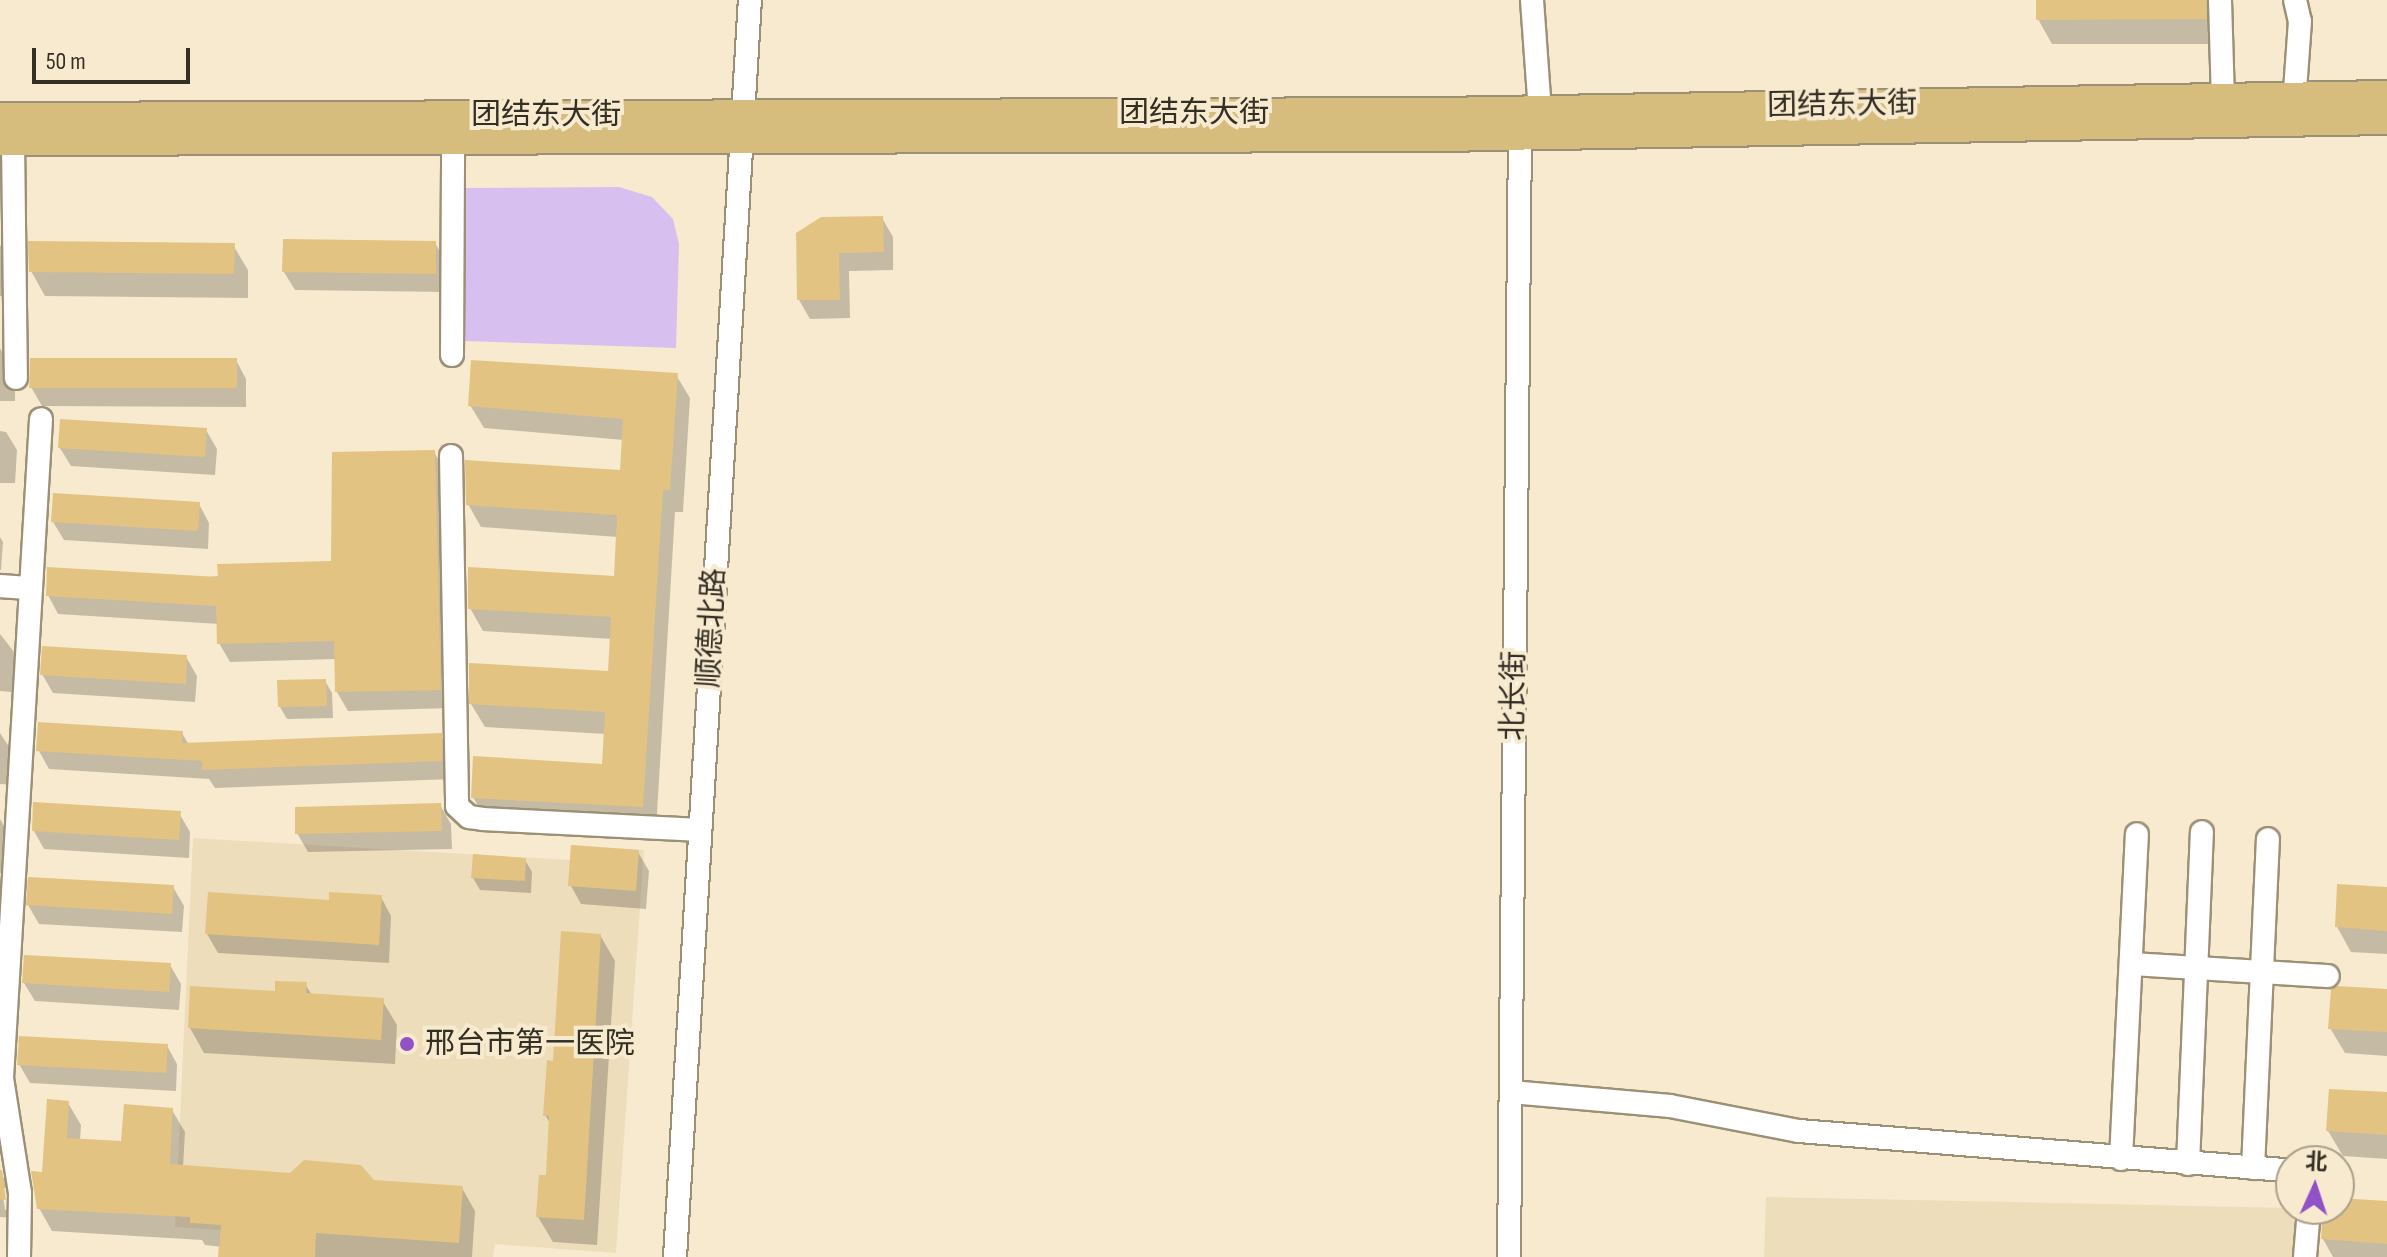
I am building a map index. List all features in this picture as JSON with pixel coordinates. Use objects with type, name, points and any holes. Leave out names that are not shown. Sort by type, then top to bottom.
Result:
[{"type":"main road","name":"团结东大街","points":[[4,133],[743,127],[2387,95]]},
{"type":"main road","name":"团结东大街","points":[[4,133],[453,140],[743,127],[1520,135],[2387,120]]},
{"type":"street","name":"顺德北路","points":[[675,1257],[750,0]]},
{"type":"street","points":[[1532,0],[1540,111]]},
{"type":"street","points":[[2220,0],[2223,99]]},
{"type":"street","points":[[2295,0],[2300,21],[2295,90]]},
{"type":"street","points":[[4,133],[16,378]]},
{"type":"street","name":"北长街","points":[[1509,1257],[1520,135]]},
{"type":"street","points":[[452,355],[453,140]]},
{"type":"street","points":[[19,1257],[20,1193],[2,1078],[41,419]]},
{"type":"street","points":[[451,456],[457,806],[469,817],[483,819],[700,830]]},
{"type":"street","points":[[0,586],[31,588]]},
{"type":"street","points":[[2188,1164],[2202,832]]},
{"type":"street","points":[[2121,1159],[2137,834]]},
{"type":"street","points":[[2253,1168],[2268,839]]},
{"type":"street","points":[[2131,964],[2328,976]]},
{"type":"street","points":[[1511,1092],[1670,1106],[1799,1131],[2275,1170]]},
{"type":"street","points":[[2305,1257],[2308,1225]]},
{"type":"shaded area","points":[[619,187],[652,197],[673,219],[679,244],[676,348],[465,341],[464,188]]},
{"type":"shaded area","name":"邢台市第一医院","points":[[193,838],[570,860],[571,845],[644,850],[616,1253],[495,1244],[493,1257],[218,1257],[220,1230],[175,1227]]},
{"type":"shaded area","points":[[1766,1197],[2275,1208],[2275,1225],[2302,1225],[2297,1257],[1764,1257]]},
{"type":"building","points":[[2036,0],[2206,0],[2207,19],[2036,20]]},
{"type":"building","points":[[883,216],[884,252],[839,253],[840,300],[797,300],[796,233],[821,217]]},
{"type":"building","points":[[283,239],[436,241],[436,274],[282,272]]},
{"type":"building","points":[[28,241],[235,243],[234,274],[29,272]]},
{"type":"building","points":[[30,358],[237,358],[237,388],[29,388]]},
{"type":"building","points":[[471,360],[678,373],[670,490],[663,490],[643,807],[471,798],[473,756],[602,764],[605,712],[469,704],[469,663],[608,671],[611,617],[468,609],[468,567],[614,576],[617,515],[466,505],[465,460],[620,470],[623,419],[468,406]]},
{"type":"building","points":[[60,419],[207,428],[205,457],[58,448]]},
{"type":"building","points":[[435,450],[441,690],[335,692],[334,641],[217,644],[216,606],[46,596],[47,567],[218,577],[217,564],[331,561],[332,452]]},
{"type":"building","points":[[53,493],[200,502],[198,531],[51,522]]},
{"type":"building","points":[[42,646],[187,655],[186,684],[40,675]]},
{"type":"building","points":[[326,679],[327,706],[278,707],[277,680]]},
{"type":"building","points":[[38,722],[183,731],[182,743],[442,733],[442,761],[202,770],[202,761],[36,751]]},
{"type":"building","points":[[33,802],[181,811],[179,840],[32,831]]},
{"type":"building","points":[[441,803],[442,831],[295,834],[295,807]]},
{"type":"building","points":[[571,845],[639,850],[636,891],[568,886]]},
{"type":"building","points":[[473,854],[526,858],[525,881],[471,878]]},
{"type":"building","points":[[28,877],[174,885],[172,914],[26,905]]},
{"type":"building","points":[[2337,884],[2387,887],[2387,931],[2335,927]]},
{"type":"building","points":[[208,892],[329,900],[329,892],[382,895],[379,945],[205,934]]},
{"type":"building","points":[[561,931],[601,934],[584,1220],[536,1217],[539,1175],[546,1175],[549,1116],[543,1116],[547,1060],[553,1061]]},
{"type":"building","points":[[24,955],[171,963],[169,992],[22,983]]},
{"type":"building","points":[[275,981],[307,982],[306,993],[384,998],[381,1040],[188,1028],[190,986],[275,991]]},
{"type":"building","points":[[2337,986],[2387,989],[2387,1032],[2328,1029],[2331,989]]},
{"type":"building","points":[[19,1036],[168,1044],[166,1073],[17,1065]]},
{"type":"building","points":[[2329,1089],[2387,1092],[2387,1135],[2326,1131]]},
{"type":"building","points":[[47,1099],[69,1101],[67,1138],[121,1141],[124,1104],[173,1108],[170,1164],[290,1173],[304,1160],[361,1165],[374,1180],[463,1186],[459,1243],[316,1233],[315,1257],[218,1257],[221,1225],[190,1223],[190,1217],[37,1209],[31,1171],[42,1172]]},
{"type":"building","points":[[2,1170],[6,1200],[0,1199]]},
{"type":"building","points":[[2355,1199],[2387,1201],[2387,1244],[2321,1239],[2322,1225],[2355,1225]]},
{"type":"place","name":"邢台市第一医院","points":[[407,1044]]}]
